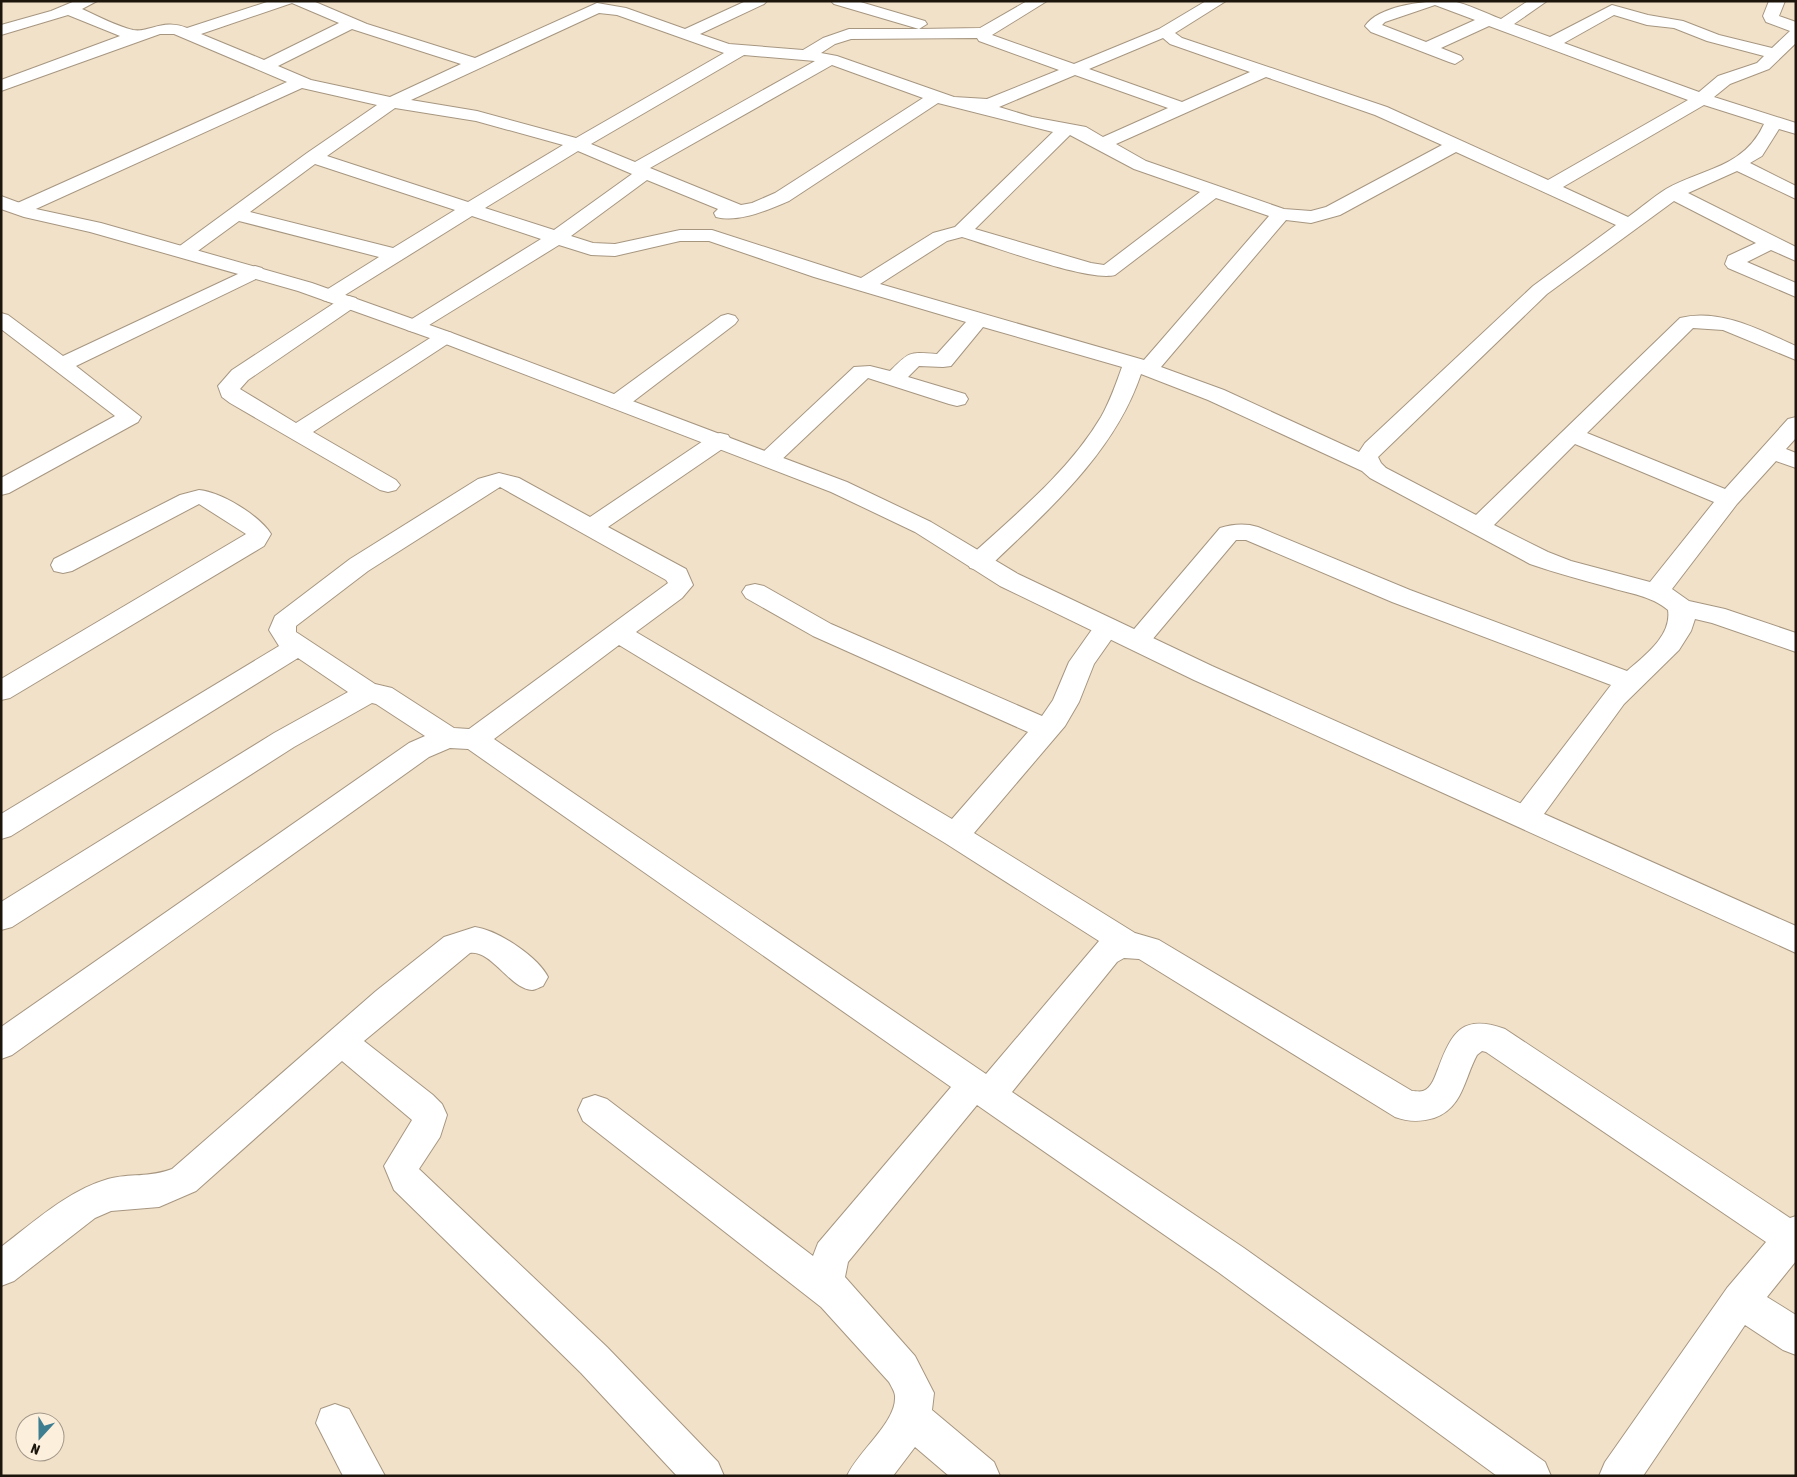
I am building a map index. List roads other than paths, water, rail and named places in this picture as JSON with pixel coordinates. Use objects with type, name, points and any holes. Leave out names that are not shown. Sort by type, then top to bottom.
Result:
[{"type":"street","points":[[1,30],[70,10],[89,1]]},
{"type":"street","points":[[188,33],[286,1]]},
{"type":"street","points":[[299,1],[352,23],[474,63]]},
{"type":"street","points":[[685,35],[759,1]]},
{"type":"street","points":[[839,1],[921,29]]},
{"type":"street","points":[[880,1],[924,16],[929,20],[921,29]]},
{"type":"street","points":[[1009,1],[1033,5]]},
{"type":"street","points":[[184,252],[313,157],[393,102],[587,11],[611,4],[712,45],[741,50],[808,54],[831,59],[936,97],[963,105],[978,106],[991,104],[1165,32],[1218,1]]},
{"type":"street","points":[[1432,1],[1379,20],[1373,26],[1455,60]]},
{"type":"street","points":[[1438,1],[1702,99],[1796,128]]},
{"type":"street","points":[[1426,48],[1495,22],[1539,1]]},
{"type":"street","points":[[1777,1],[1771,16],[1772,19],[1796,28]]},
{"type":"street","points":[[808,54],[829,41],[849,34],[921,29],[984,33],[1033,5]]},
{"type":"street","points":[[70,10],[134,36]]},
{"type":"street","points":[[1552,43],[1612,10],[1647,20],[1677,24],[1713,38],[1775,54]]},
{"type":"street","points":[[264,67],[352,23]]},
{"type":"street","points":[[5,81],[134,36],[160,29],[176,29],[301,82],[344,94],[477,116],[578,144],[740,211]]},
{"type":"street","points":[[1165,32],[1176,41],[1381,111],[1629,224]]},
{"type":"street","points":[[984,33],[984,38],[991,41],[1077,69],[1181,107]]},
{"type":"street","points":[[1548,188],[1702,99],[1724,80],[1756,70],[1796,34]]},
{"type":"street","points":[[388,485],[238,398],[230,392],[229,386],[240,374],[395,255],[468,209],[741,50]]},
{"type":"street","points":[[414,326],[556,238],[640,171],[831,59]]},
{"type":"street","points":[[1103,143],[1264,72]]},
{"type":"street","points":[[10,205],[301,82]]},
{"type":"street","points":[[313,157],[556,238],[591,249],[612,251],[630,249],[694,232],[713,217],[762,206],[782,197],[936,97]]},
{"type":"street","points":[[978,106],[1029,122],[1067,128],[1091,136],[1117,154],[1140,165],[1281,214],[1311,216],[1333,211],[1456,145]]},
{"type":"street","points":[[1370,466],[1367,457],[1372,448],[1540,290],[1673,193],[1738,164],[1756,152],[1767,137],[1774,122]]},
{"type":"street","points":[[864,286],[940,237],[962,231],[1067,128]]},
{"type":"street","points":[[1738,164],[1796,193]]},
{"type":"street","points":[[962,231],[1088,269],[1108,271],[1214,191]]},
{"type":"street","points":[[1673,193],[1796,255]]},
{"type":"street","points":[[10,205],[255,272],[340,299],[769,459],[880,505],[923,527],[1009,580],[1107,627],[1796,940]]},
{"type":"street","points":[[235,214],[395,255]]},
{"type":"street","points":[[979,562],[1039,505],[1088,450],[1108,424],[1141,367],[1281,214]]},
{"type":"street","points":[[694,232],[712,236],[774,258],[864,286],[1141,367],[1216,395],[1370,466],[1539,558],[1656,592],[1672,600],[1681,608],[1716,615],[1796,643]]},
{"type":"street","points":[[1771,243],[1735,260],[1735,264],[1796,292]]},
{"type":"street","points":[[63,364],[255,272]]},
{"type":"street","points":[[1,319],[63,364],[130,417],[1,488]]},
{"type":"street","points":[[894,379],[914,358],[943,361],[979,319]]},
{"type":"street","points":[[618,402],[728,320]]},
{"type":"street","points":[[1479,526],[1687,322],[1700,320],[1718,322],[1796,354]]},
{"type":"street","points":[[297,432],[445,337]]},
{"type":"street","points":[[769,459],[858,374],[870,372],[957,399]]},
{"type":"street","points":[[1656,592],[1729,499],[1796,424]]},
{"type":"street","points":[[1572,435],[1729,499]]},
{"type":"street","points":[[591,527],[720,440]]},
{"type":"street","points":[[1772,451],[1796,461]]},
{"type":"street","points":[[1,1045],[419,750],[461,739],[616,632],[681,584],[677,575],[511,483],[499,480],[486,484],[359,565],[284,622],[282,630],[286,638],[368,693],[383,695],[461,739],[1231,1260],[1531,1476]]},
{"type":"street","points":[[1,691],[255,540],[259,534],[255,529],[209,498],[199,497],[188,500],[63,565]]},
{"type":"street","points":[[1137,641],[1229,533],[1249,532],[1401,596],[1629,682]]},
{"type":"street","points":[[755,592],[822,630],[1046,729]]},
{"type":"street","points":[[1526,817],[1604,711],[1629,682],[1654,663],[1678,631],[1684,618],[1681,608]]},
{"type":"street","points":[[955,835],[1046,729],[1066,702],[1082,662],[1107,627]]},
{"type":"street","points":[[616,632],[955,835],[1126,943],[1148,949],[1407,1106],[1422,1108],[1433,1105],[1448,1086],[1466,1044],[1478,1036],[1494,1039],[1793,1236],[1740,1301],[1624,1474]]},
{"type":"street","points":[[1,828],[298,646]]},
{"type":"street","points":[[1,918],[284,740],[368,693]]},
{"type":"street","points":[[1,1268],[83,1206],[109,1195],[159,1190],[184,1180],[455,946],[466,941],[479,940],[532,977]]},
{"type":"street","points":[[834,1294],[827,1277],[831,1255],[1106,953],[1115,946],[1126,943]]},
{"type":"street","points":[[342,1042],[430,1115],[428,1126],[401,1166],[406,1179],[587,1353],[704,1476]]},
{"type":"street","points":[[595,1110],[834,1294],[902,1369],[914,1393],[911,1418],[896,1442],[867,1476]]},
{"type":"street","points":[[1740,1301],[1796,1337]]},
{"type":"street","points":[[911,1418],[980,1476]]},
{"type":"street","points":[[335,1424],[365,1476]]}]
